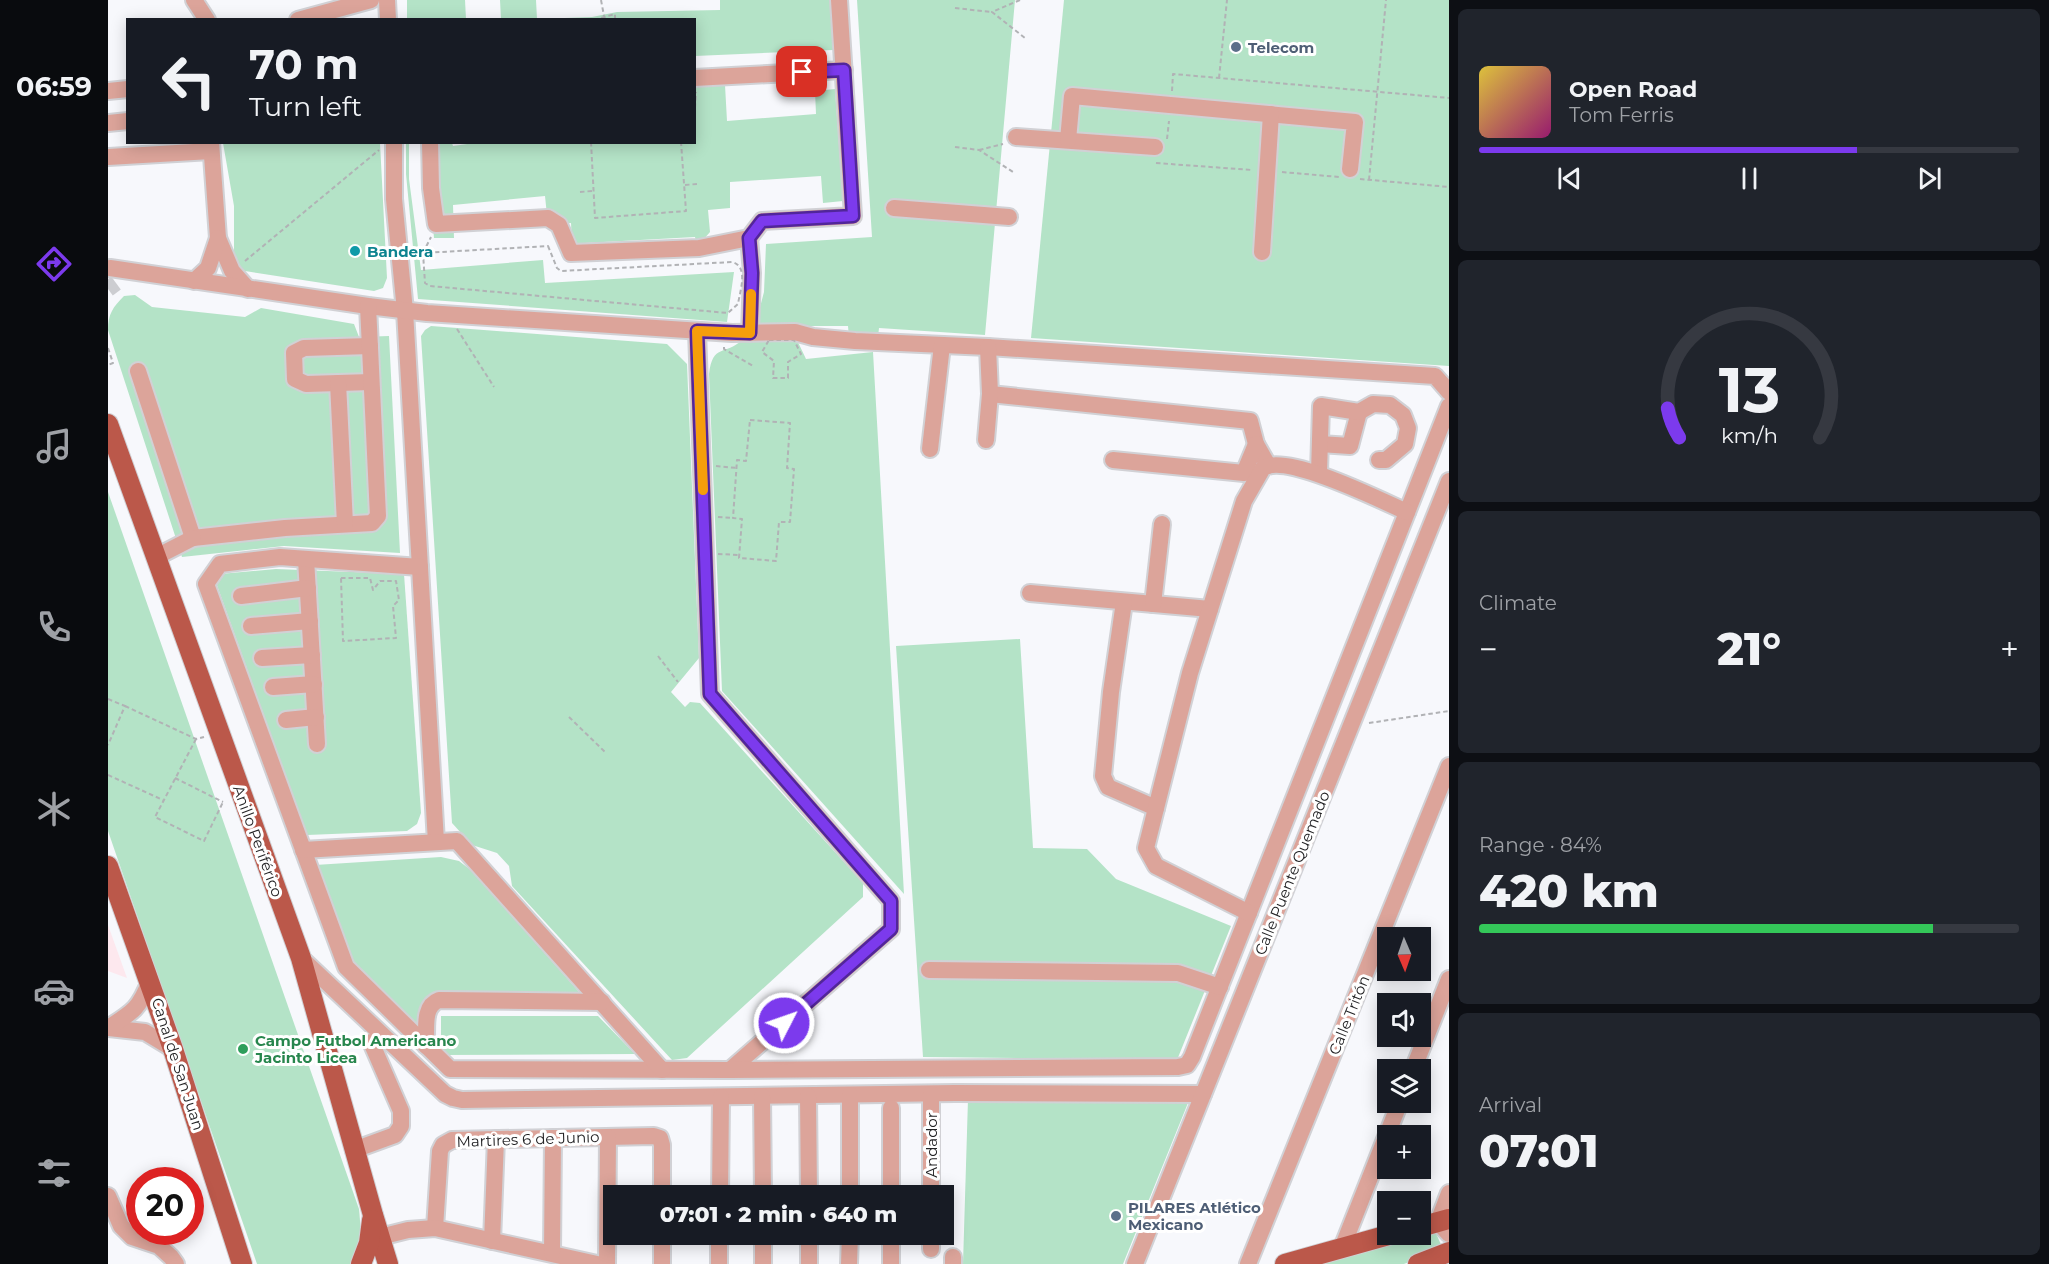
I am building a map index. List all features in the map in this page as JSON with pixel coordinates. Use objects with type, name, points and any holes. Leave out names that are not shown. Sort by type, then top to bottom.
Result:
[{"type":"main road","name":"Anillo Periférico","points":[[108,424],[219,732],[232,799],[301,958],[388,1264]]},
{"type":"main road","name":"Canal de San Juan","points":[[108,866],[174,1049],[243,1262]]},
{"type":"main road","points":[[361,1264],[369,1243],[373,1215]]},
{"type":"main road","points":[[1285,1264],[1377,1238]]},
{"type":"main road","points":[[1418,1264],[1449,1252]]},
{"type":"street","points":[[194,0],[206,18]]},
{"type":"street","points":[[305,18],[371,0]]},
{"type":"street","points":[[387,0],[388,18]]},
{"type":"street","points":[[430,144],[431,188],[436,224],[548,218],[559,225],[570,253],[699,248],[749,238],[762,221],[853,216],[839,0]]},
{"type":"street","points":[[696,77],[844,70]]},
{"type":"street","points":[[108,91],[126,89]]},
{"type":"street","points":[[1068,140],[1072,96],[1355,122],[1352,175]]},
{"type":"street","points":[[1262,252],[1271,114]]},
{"type":"street","points":[[108,123],[126,121]]},
{"type":"street","points":[[1013,139],[1068,140],[1154,155]]},
{"type":"street","points":[[387,146],[405,311],[436,842]]},
{"type":"street","points":[[108,157],[211,147],[218,238],[232,271],[248,289]]},
{"type":"street","points":[[894,208],[1009,217]]},
{"type":"street","points":[[194,281],[208,268],[218,238]]},
{"type":"street","points":[[749,238],[752,273],[750,333]]},
{"type":"street","points":[[113,276],[137,273],[405,311],[457,315],[697,331],[795,332],[813,337],[855,341],[988,347],[1436,376],[1449,392]]},
{"type":"street","points":[[156,557],[193,538],[345,524],[372,524],[378,516],[368,306]]},
{"type":"street","points":[[697,331],[710,694],[891,901],[891,929],[730,1070]]},
{"type":"street","points":[[930,449],[942,345]]},
{"type":"street","points":[[370,346],[304,348],[294,353],[295,379],[306,384],[371,382]]},
{"type":"street","points":[[986,440],[990,394],[988,347]]},
{"type":"street","points":[[138,371],[193,538]]},
{"type":"street","points":[[338,382],[345,524]]},
{"type":"street","points":[[990,394],[1250,421],[1256,444],[1268,465]]},
{"type":"street","points":[[1319,473],[1321,406],[1359,412],[1373,404],[1390,405],[1403,415],[1408,428],[1405,444],[1386,460],[1379,460]]},
{"type":"street","points":[[420,567],[280,557],[220,564],[206,584],[346,967],[450,1069],[1178,1067],[1187,1065],[1192,1058],[1449,406]]},
{"type":"street","points":[[1320,444],[1350,446],[1359,412]]},
{"type":"street","points":[[1113,460],[1244,473],[1256,444]]},
{"type":"street","points":[[1249,913],[1156,866],[1146,848],[1190,673],[1244,501],[1263,468],[1276,465],[1319,473],[1407,512]]},
{"type":"street","name":"Calle Puente Quemado","points":[[1136,1264],[1449,482]]},
{"type":"street","points":[[1153,604],[1162,524]]},
{"type":"street","points":[[306,559],[317,744]]},
{"type":"street","points":[[241,596],[308,588]]},
{"type":"street","points":[[1030,594],[1210,609]]},
{"type":"street","points":[[1124,602],[1111,692],[1103,776],[1108,787],[1156,808]]},
{"type":"street","points":[[251,626],[310,621]]},
{"type":"street","points":[[262,658],[312,655]]},
{"type":"street","points":[[273,687],[314,684]]},
{"type":"street","points":[[286,720],[316,717]]},
{"type":"street","name":"Calle Tritón","points":[[1248,1264],[1449,766]]},
{"type":"street","points":[[303,850],[457,841],[663,1070]]},
{"type":"street","points":[[301,958],[445,1094],[453,1098],[984,1093],[1203,1094]]},
{"type":"street","points":[[929,970],[1178,973],[1220,987]]},
{"type":"street","points":[[1417,1059],[1449,979]]},
{"type":"street","points":[[108,1028],[137,1009],[150,981]]},
{"type":"street","points":[[426,1046],[428,1009],[432,1002],[439,1000],[602,1002]]},
{"type":"street","points":[[108,1028],[145,1032],[174,1049]]},
{"type":"street","points":[[354,1150],[395,1136],[401,1126],[401,1111],[371,1042]]},
{"type":"street","points":[[983,1068],[984,1093]]},
{"type":"street","name":"Andador","points":[[931,1094],[931,1185]]},
{"type":"street","points":[[850,1095],[850,1185]]},
{"type":"street","points":[[762,1096],[763,1185]]},
{"type":"street","points":[[808,1096],[809,1185]]},
{"type":"street","points":[[720,1185],[721,1097]]},
{"type":"street","points":[[891,1108],[891,1185]]},
{"type":"street","points":[[1342,1248],[1396,1113]]},
{"type":"street","name":"Martires 6 de Junio","points":[[435,1228],[440,1151],[443,1145],[452,1140],[654,1136],[660,1138],[662,1185]]},
{"type":"street","points":[[607,1264],[608,1137]]},
{"type":"street","points":[[552,1253],[553,1138]]},
{"type":"street","points":[[492,1241],[496,1139]]},
{"type":"street","points":[[1439,1226],[1449,1193]]},
{"type":"street","points":[[108,1196],[121,1226],[132,1237],[159,1246],[176,1264]]},
{"type":"street","points":[[380,1237],[408,1230],[435,1228],[597,1264]]},
{"type":"street","points":[[662,1245],[662,1264]]},
{"type":"street","points":[[719,1245],[719,1264]]},
{"type":"street","points":[[763,1245],[763,1264]]},
{"type":"street","points":[[809,1245],[809,1264]]},
{"type":"street","points":[[849,1264],[850,1245]]},
{"type":"street","points":[[891,1245],[891,1264]]},
{"type":"path","points":[[601,0],[604,16]]},
{"type":"path","points":[[955,8],[992,12],[1020,0]]},
{"type":"path","points":[[1219,78],[1227,0]]},
{"type":"path","points":[[1369,180],[1386,0]]},
{"type":"path","points":[[992,12],[1025,38]]},
{"type":"path","points":[[599,18],[615,14],[615,18]]},
{"type":"path","points":[[1173,74],[1449,99]]},
{"type":"path","points":[[955,147],[979,150],[1013,139]]},
{"type":"path","points":[[591,144],[595,218],[686,211],[681,144]]},
{"type":"path","points":[[239,267],[387,146]]},
{"type":"path","points":[[979,150],[1013,172]]},
{"type":"path","points":[[1154,155],[1268,171],[1352,175],[1369,180],[1449,187]]},
{"type":"path","points":[[684,185],[697,184]]},
{"type":"path","points":[[580,192],[594,191]]},
{"type":"path","points":[[423,253],[548,246],[557,268],[561,271],[732,262],[741,267],[742,273],[738,304],[728,314],[429,286],[425,283],[423,253],[436,224]]},
{"type":"path","points":[[457,315],[457,328],[494,387]]},
{"type":"path","points":[[722,332],[724,350],[753,366]]},
{"type":"path","points":[[768,340],[794,340],[801,354],[788,362],[788,378],[773,378],[774,361],[762,352],[768,340]]},
{"type":"path","points":[[108,348],[113,363],[108,365]]},
{"type":"path","points":[[750,420],[790,423],[787,468],[794,469],[790,522],[779,522],[776,561],[739,558],[742,519],[733,518],[737,468],[737,460],[746,461],[750,420]]},
{"type":"path","points":[[702,464],[737,468]]},
{"type":"path","points":[[777,552],[784,552]]},
{"type":"path","points":[[705,554],[740,555]]},
{"type":"path","points":[[340,578],[370,578],[373,590],[381,580],[396,581],[399,600],[393,606],[396,638],[343,641],[340,578]]},
{"type":"path","points":[[658,656],[678,682]]},
{"type":"path","points":[[108,699],[196,740]]},
{"type":"path","points":[[108,745],[125,706]]},
{"type":"path","points":[[1351,726],[1449,711]]},
{"type":"path","points":[[568,717],[605,752]]},
{"type":"path","points":[[175,778],[232,799],[204,841],[154,817],[175,778],[196,740],[219,732]]},
{"type":"path","points":[[108,775],[163,800]]},
{"type":"shaded area","points":[[108,925],[127,978],[108,971]]},
{"type":"green space","points":[[407,0],[465,0],[466,18],[407,18]]},
{"type":"green space","points":[[500,0],[536,0],[537,18],[501,18]]},
{"type":"green space","points":[[720,0],[830,0],[833,50],[696,56],[696,18],[564,18],[592,17],[617,12],[720,10]]},
{"type":"green space","points":[[857,0],[1015,0],[985,335],[879,328],[878,337],[849,338],[848,326],[755,326],[764,292],[766,244],[872,237]]},
{"type":"green space","points":[[1064,0],[1449,0],[1449,366],[1031,338]]},
{"type":"green space","points":[[696,84],[725,85],[727,121],[816,114],[815,91],[835,89],[843,201],[823,203],[821,176],[730,182],[730,208],[708,210],[710,232],[697,247],[695,237],[585,243],[586,253],[572,243],[571,223],[548,225],[545,196],[453,205],[454,238],[434,238],[429,184],[430,144],[452,144],[453,146],[467,144],[696,144]]},
{"type":"green space","points":[[223,144],[380,144],[387,278],[383,288],[374,291],[245,271],[234,259],[234,206]]},
{"type":"green space","points":[[406,144],[409,144],[409,179],[421,270],[543,260],[545,283],[734,272],[727,322],[418,299],[406,174]]},
{"type":"green space","points":[[135,295],[152,307],[245,317],[261,308],[354,324],[359,337],[389,336],[400,553],[284,546],[182,557],[108,330],[110,315],[117,304],[124,296]]},
{"type":"green space","points":[[431,326],[667,344],[687,364],[699,658],[671,692],[685,707],[690,702],[700,703],[863,883],[863,897],[687,1058],[672,1060],[512,886],[509,866],[497,853],[472,845],[452,823],[421,336]]},
{"type":"green space","points":[[796,338],[806,359],[873,352],[904,894],[722,691],[709,374],[711,364],[717,354],[742,340]]},
{"type":"green space","points":[[108,492],[359,1209],[359,1244],[350,1264],[257,1264],[108,831]]},
{"type":"green space","points":[[276,569],[404,574],[421,813],[417,824],[407,831],[307,835],[215,580],[220,574]]},
{"type":"green space","points":[[1020,639],[1033,848],[1087,849],[1116,879],[1231,926],[1177,1060],[923,1057],[896,646]]},
{"type":"green space","points":[[441,857],[459,861],[472,871],[580,993],[441,991],[432,994],[425,1002],[423,1033],[351,963],[315,865]]},
{"type":"green space","points":[[441,1016],[598,1016],[635,1054],[441,1055]]},
{"type":"green space","points":[[1190,1098],[1123,1264],[963,1264],[968,1099]]},
{"type":"green space","points":[[1434,1229],[1443,1249],[1404,1264],[1307,1264],[1377,1245],[1431,1245],[1431,1230]]},
{"type":"tunnel","points":[[108,289],[116,283]]},
{"type":"slow traffic","points":[[703,490],[697,331],[750,333],[751,294]]},
{"type":"place","name":"Telecom","points":[[1236,47]]},
{"type":"place","name":"Bandera","points":[[355,251]]},
{"type":"place","name":"Campo Futbol Americano Jacinto Licea","points":[[243,1049]]},
{"type":"place","name":"PILARES Atlético Mexicano","points":[[1116,1216]]},
{"type":"route","points":[[784,1023],[891,929],[891,901],[710,694],[697,331],[750,333],[752,273],[749,238],[762,221],[853,216],[844,70],[802,72]]}]
